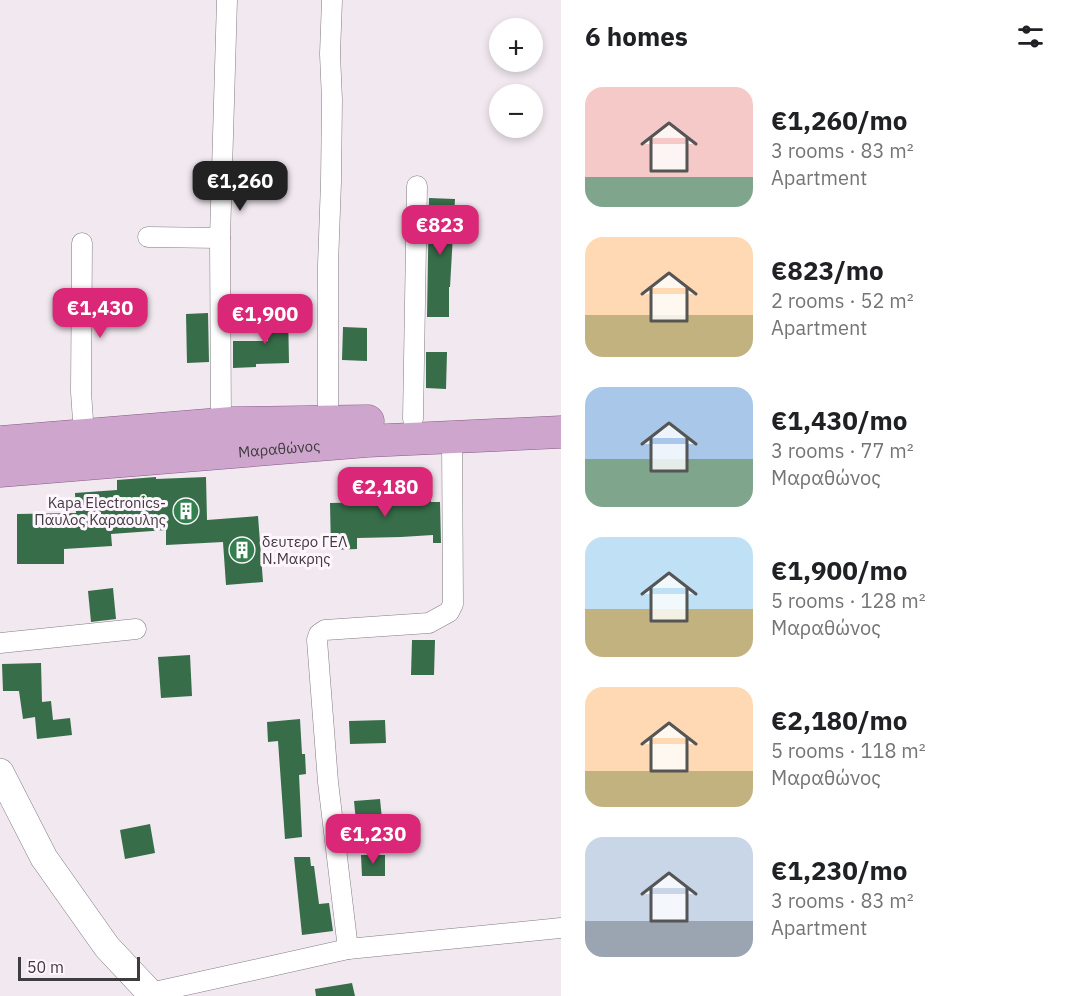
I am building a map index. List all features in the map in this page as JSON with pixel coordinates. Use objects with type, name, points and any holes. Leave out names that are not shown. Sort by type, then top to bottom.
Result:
[{"type":"main road","name":"Μαραθώνος","points":[[0,442],[221,424],[413,419],[561,411]]},
{"type":"main road","name":"Μαραθώνος","points":[[0,471],[367,441],[561,432]]},
{"type":"street","points":[[221,424],[220,238],[227,0]]},
{"type":"street","points":[[328,422],[332,0]]},
{"type":"street","points":[[413,419],[417,186]]},
{"type":"street","points":[[148,237],[220,238]]},
{"type":"street","points":[[82,243],[81,392],[84,435]]},
{"type":"street","points":[[348,949],[328,782],[317,640],[319,634],[325,630],[429,623],[449,612],[453,604],[453,437]]},
{"type":"street","points":[[0,643],[136,629]]},
{"type":"street","points":[[0,772],[44,858],[107,947],[152,995],[348,949],[561,928]]},
{"type":"building","points":[[429,198],[455,199],[449,317],[427,317]]},
{"type":"building","points":[[267,312],[288,312],[289,363],[256,364],[256,367],[233,368],[233,341],[268,341]]},
{"type":"building","points":[[208,313],[209,362],[187,363],[186,314]]},
{"type":"building","points":[[343,327],[367,328],[367,361],[342,360]]},
{"type":"building","points":[[426,352],[447,352],[446,389],[426,388]]},
{"type":"building","points":[[156,477],[156,479],[206,477],[207,520],[258,516],[263,582],[226,585],[223,542],[166,545],[166,530],[111,534],[112,546],[64,549],[64,564],[17,564],[17,514],[76,513],[75,493],[117,490],[117,480]]},
{"type":"building","points":[[401,488],[401,494],[430,493],[431,502],[440,502],[441,543],[433,543],[433,535],[357,538],[357,549],[331,550],[330,503],[375,502],[375,489]]},
{"type":"building","points":[[113,588],[116,619],[91,622],[88,591]]},
{"type":"building","points":[[412,640],[435,640],[434,675],[411,675]]},
{"type":"building","points":[[190,655],[192,696],[161,698],[158,657]]},
{"type":"building","points":[[41,663],[42,702],[51,701],[53,720],[70,718],[72,735],[37,739],[35,717],[23,719],[19,691],[3,691],[2,664]]},
{"type":"building","points":[[300,719],[302,754],[305,754],[306,774],[299,775],[302,837],[285,839],[278,741],[268,742],[267,722]]},
{"type":"building","points":[[385,720],[386,743],[350,744],[349,721]]},
{"type":"building","points":[[380,799],[383,829],[357,832],[354,801]]},
{"type":"building","points":[[150,824],[155,853],[125,859],[120,830]]},
{"type":"building","points":[[361,855],[385,855],[385,876],[362,876]]},
{"type":"building","points":[[294,857],[310,857],[311,866],[314,866],[319,904],[329,903],[333,931],[302,935]]},
{"type":"building","points":[[352,983],[355,996],[316,996],[315,989]]},
{"type":"place","name":"Kapa Electronics- Παυλος Καραουλης","points":[[186,511]]},
{"type":"place","name":"δευτερο ΓΕΛ Ν.Μακρης","points":[[242,550]]}]
